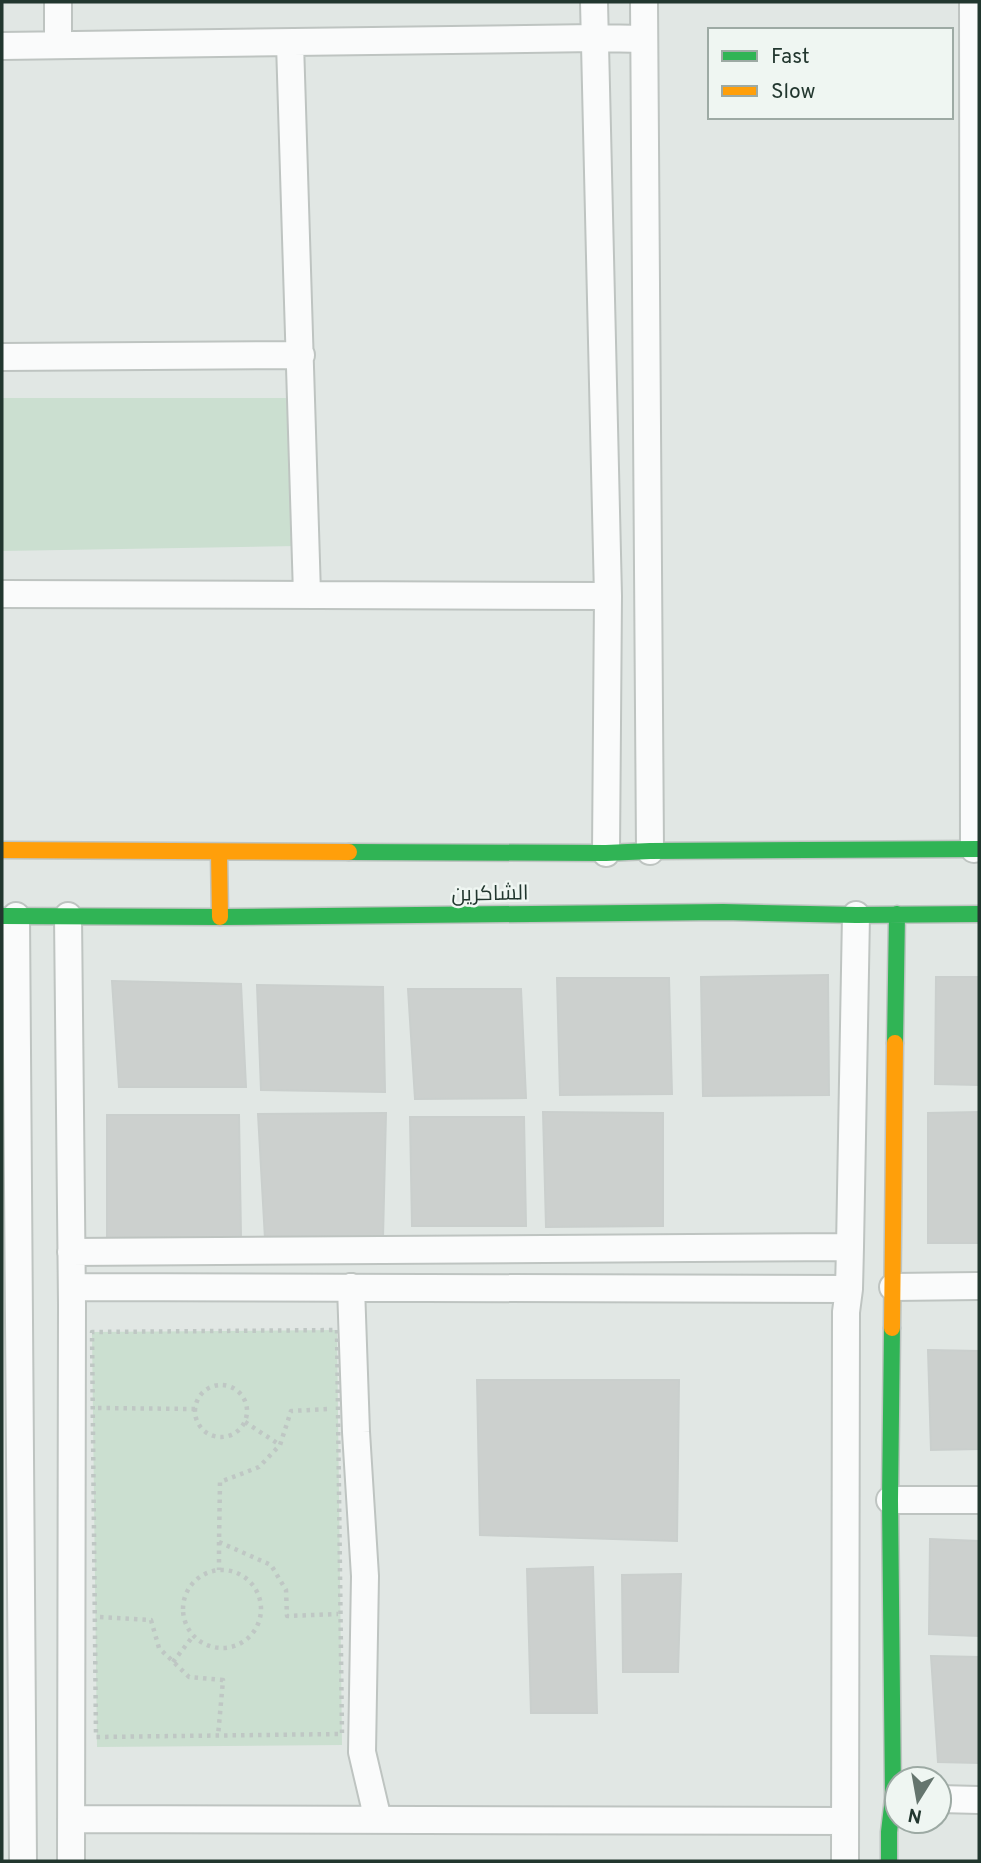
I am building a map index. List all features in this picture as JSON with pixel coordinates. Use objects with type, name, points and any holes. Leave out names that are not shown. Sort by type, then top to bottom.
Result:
[{"type":"street","points":[[58,2],[58,45]]},
{"type":"street","points":[[594,2],[608,596],[606,853]]},
{"type":"street","points":[[644,2],[650,851]]},
{"type":"street","points":[[973,2],[977,849]]},
{"type":"street","points":[[2,46],[644,39]]},
{"type":"street","points":[[290,43],[307,594]]},
{"type":"street","points":[[2,357],[301,355]]},
{"type":"street","points":[[2,594],[608,596]]},
{"type":"street","name":"الشاكرين","points":[[2,850],[606,853],[977,849]]},
{"type":"street","points":[[219,852],[220,917]]},
{"type":"street","name":"الشاكرين","points":[[9,916],[220,917],[723,912],[979,914]]},
{"type":"street","points":[[894,1765],[890,1500],[897,914]]},
{"type":"street","points":[[845,1861],[846,1326],[850,1248],[856,915]]},
{"type":"street","points":[[9,916],[23,1861]]},
{"type":"street","points":[[68,916],[72,1286],[71,1861]]},
{"type":"street","points":[[71,1252],[850,1248]]},
{"type":"street","points":[[72,1286],[849,1289]]},
{"type":"street","points":[[893,1287],[979,1286]]},
{"type":"street","points":[[351,1287],[365,1576],[362,1752],[377,1820]]},
{"type":"street","points":[[890,1500],[979,1500]]},
{"type":"street","points":[[953,1799],[979,1800]]},
{"type":"street","points":[[71,1819],[845,1821]]},
{"type":"street","points":[[889,1835],[889,1861]]},
{"type":"path","points":[[337,1330],[342,1734],[96,1737],[93,1408],[92,1332],[337,1330]]},
{"type":"path","points":[[225,1386],[239,1393],[247,1406],[245,1422],[232,1435],[224,1437],[207,1433],[200,1427],[195,1409],[197,1401],[209,1388],[225,1386]]},
{"type":"path","points":[[93,1408],[195,1409]]},
{"type":"path","points":[[219,1570],[220,1482],[259,1467],[280,1445],[291,1412],[338,1409]]},
{"type":"path","points":[[245,1422],[280,1445]]},
{"type":"path","points":[[219,1542],[271,1565],[286,1590],[287,1616],[341,1614]]},
{"type":"path","points":[[219,1570],[233,1571],[245,1577],[260,1598],[258,1625],[251,1636],[228,1648],[215,1648],[193,1636],[186,1626],[183,1613],[183,1601],[188,1589],[207,1573],[219,1570]]},
{"type":"path","points":[[95,1617],[151,1620],[159,1648],[189,1677],[223,1680],[218,1736]]},
{"type":"path","points":[[173,1662],[193,1636]]},
{"type":"green space","points":[[2,398],[293,398],[297,546],[2,551]]},
{"type":"green space","points":[[337,1330],[342,1745],[97,1747],[92,1332]]},
{"type":"building","points":[[828,975],[829,1095],[703,1096],[701,977]]},
{"type":"building","points":[[936,977],[979,977],[979,1085],[935,1084]]},
{"type":"building","points":[[557,978],[669,978],[672,1094],[560,1095]]},
{"type":"building","points":[[112,981],[241,984],[246,1087],[119,1087]]},
{"type":"building","points":[[257,985],[383,987],[385,1092],[261,1090]]},
{"type":"building","points":[[408,989],[521,989],[526,1098],[415,1099]]},
{"type":"building","points":[[543,1112],[663,1113],[663,1226],[546,1227]]},
{"type":"building","points":[[979,1112],[979,1243],[928,1243],[928,1113]]},
{"type":"building","points":[[386,1113],[383,1238],[265,1239],[258,1114]]},
{"type":"building","points":[[107,1115],[239,1115],[241,1237],[107,1239]]},
{"type":"building","points":[[410,1117],[524,1117],[526,1226],[412,1226]]},
{"type":"building","points":[[928,1350],[979,1351],[979,1449],[931,1450]]},
{"type":"building","points":[[477,1380],[679,1380],[677,1541],[480,1535]]},
{"type":"building","points":[[930,1539],[979,1541],[979,1636],[929,1634]]},
{"type":"building","points":[[593,1567],[597,1713],[531,1713],[527,1569]]},
{"type":"building","points":[[681,1574],[678,1672],[623,1672],[622,1575]]},
{"type":"building","points":[[931,1656],[979,1657],[979,1763],[938,1762]]},
{"type":"traffic: fast","points":[[349,852],[606,853],[979,849]]},
{"type":"traffic: fast","points":[[2,916],[220,917],[723,912],[979,914]]},
{"type":"traffic: fast","points":[[895,1043],[897,914]]},
{"type":"traffic: fast","points":[[889,1861],[893,1798],[890,1500],[892,1328]]},
{"type":"traffic: slow","points":[[2,850],[349,852]]},
{"type":"traffic: slow","points":[[219,852],[220,917]]},
{"type":"traffic: slow","points":[[892,1328],[895,1043]]}]
